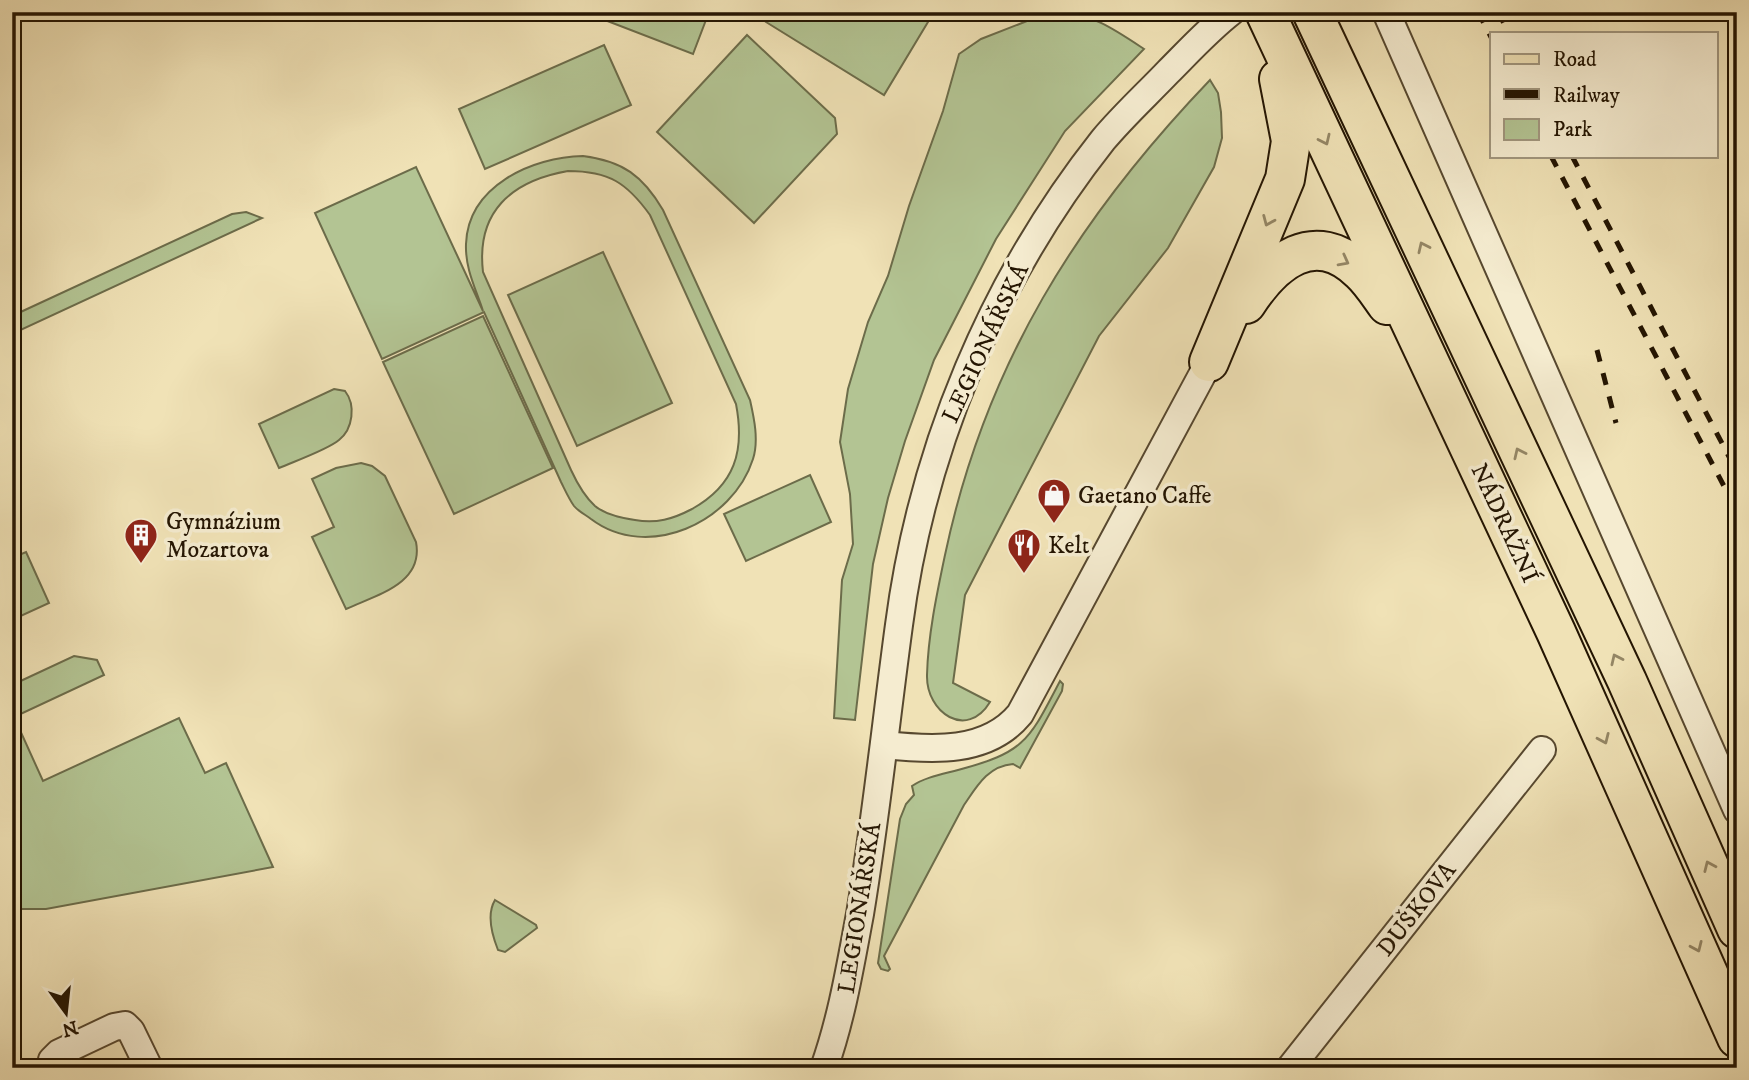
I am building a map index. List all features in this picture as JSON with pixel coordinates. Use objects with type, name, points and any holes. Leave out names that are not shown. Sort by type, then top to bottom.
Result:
[{"type":"main road","name":"NÁDRAŽNÍ","points":[[1264,12],[1556,632],[1737,1038]]},
{"type":"main road","points":[[1209,362],[1276,203],[1289,159],[1290,126],[1264,12]]},
{"type":"main road","name":"NÁDRAŽNÍ","points":[[1312,12],[1627,681],[1737,929]]},
{"type":"main road","points":[[1209,362],[1266,276],[1295,254],[1312,252],[1328,253],[1359,269],[1428,359]]},
{"type":"street","name":"LEGIONÁŘSKÁ","points":[[824,1068],[839,1026],[868,865],[899,624],[913,538],[951,410],[997,307],[1054,210],[1103,140],[1166,74],[1231,12]]},
{"type":"street","points":[[1386,12],[1737,810]]},
{"type":"street","points":[[884,745],[925,748],[975,744],[1002,732],[1020,714],[1209,362]]},
{"type":"street","name":"DUŠKOVA","points":[[1290,1068],[1542,750]]},
{"type":"street","points":[[53,1068],[52,1060],[59,1053],[114,1027],[125,1026],[131,1031],[149,1068]]},
{"type":"green space","points":[[584,12],[709,12],[693,54]]},
{"type":"green space","points":[[772,12],[934,12],[884,95],[766,22]]},
{"type":"green space","points":[[1057,12],[1092,19],[1144,49],[1065,131],[996,239],[934,360],[905,441],[888,498],[873,564],[855,720],[834,718],[842,580],[853,544],[850,494],[840,442],[848,389],[868,322],[888,276],[909,206],[943,111],[959,54],[981,39]]},
{"type":"green space","points":[[747,35],[835,118],[837,134],[754,223],[657,132]]},
{"type":"green space","points":[[604,45],[631,105],[485,169],[459,109]]},
{"type":"green space","points":[[1210,80],[1218,93],[1221,112],[1222,138],[1214,167],[1168,248],[1099,336],[965,595],[953,683],[990,702],[981,713],[970,719],[950,717],[940,710],[928,689],[929,645],[945,555],[962,486],[985,420],[1011,358],[1078,241],[1118,186]]},
{"type":"green space","points":[[583,156],[610,162],[630,172],[648,188],[663,210],[750,400],[756,444],[753,459],[743,481],[727,501],[708,517],[686,529],[662,536],[638,537],[614,531],[576,508],[561,482],[484,312],[382,359],[315,213],[416,167],[483,311],[466,253],[470,224],[478,206],[490,191],[506,179],[543,162]],"holes":[[[568,171],[595,173],[616,181],[625,187],[650,215],[736,404],[739,437],[734,465],[727,478],[707,500],[685,513],[664,520],[643,521],[614,516],[595,506],[584,494],[483,272],[485,232],[502,203],[514,192],[548,176]]]},
{"type":"green space","points":[[246,212],[262,218],[12,334],[12,316],[232,214]]},
{"type":"green space","points":[[603,252],[672,403],[577,446],[508,295]]},
{"type":"green space","points":[[483,316],[553,468],[454,514],[383,362]]},
{"type":"green space","points":[[334,389],[345,391],[351,403],[350,423],[344,435],[327,448],[279,468],[259,424]]},
{"type":"green space","points":[[361,463],[372,466],[385,476],[416,542],[417,556],[413,568],[395,586],[346,609],[312,537],[334,527],[312,479],[336,468]]},
{"type":"green space","points":[[810,475],[831,522],[746,561],[724,514]]},
{"type":"green space","points":[[26,552],[49,603],[12,620],[12,558]]},
{"type":"green space","points":[[74,656],[97,660],[104,675],[14,717],[43,781],[179,718],[205,773],[226,763],[273,867],[46,909],[12,909],[12,685]]},
{"type":"green space","points":[[1060,681],[1063,684],[1062,691],[1020,768],[1013,764],[990,773],[964,805],[884,956],[890,969],[881,969],[878,963],[900,819],[906,804],[914,795],[912,786],[928,778],[998,757],[1012,749],[1032,730]]},
{"type":"green space","points":[[495,900],[537,928],[505,952],[498,950],[492,932],[490,918]]},
{"type":"railway","points":[[1478,12],[1490,35]]},
{"type":"railway","points":[[1498,12],[1508,32]]},
{"type":"railway","points":[[1552,158],[1737,511]]},
{"type":"railway","points":[[1573,158],[1737,472]]},
{"type":"railway","points":[[1597,350],[1616,423]]},
{"type":"place","name":"Gaetano Caffe","points":[[1054,525]]},
{"type":"place","name":"Gymnázium Mozartova","points":[[141,565]]},
{"type":"place","name":"Kelt","points":[[1024,575]]}]
